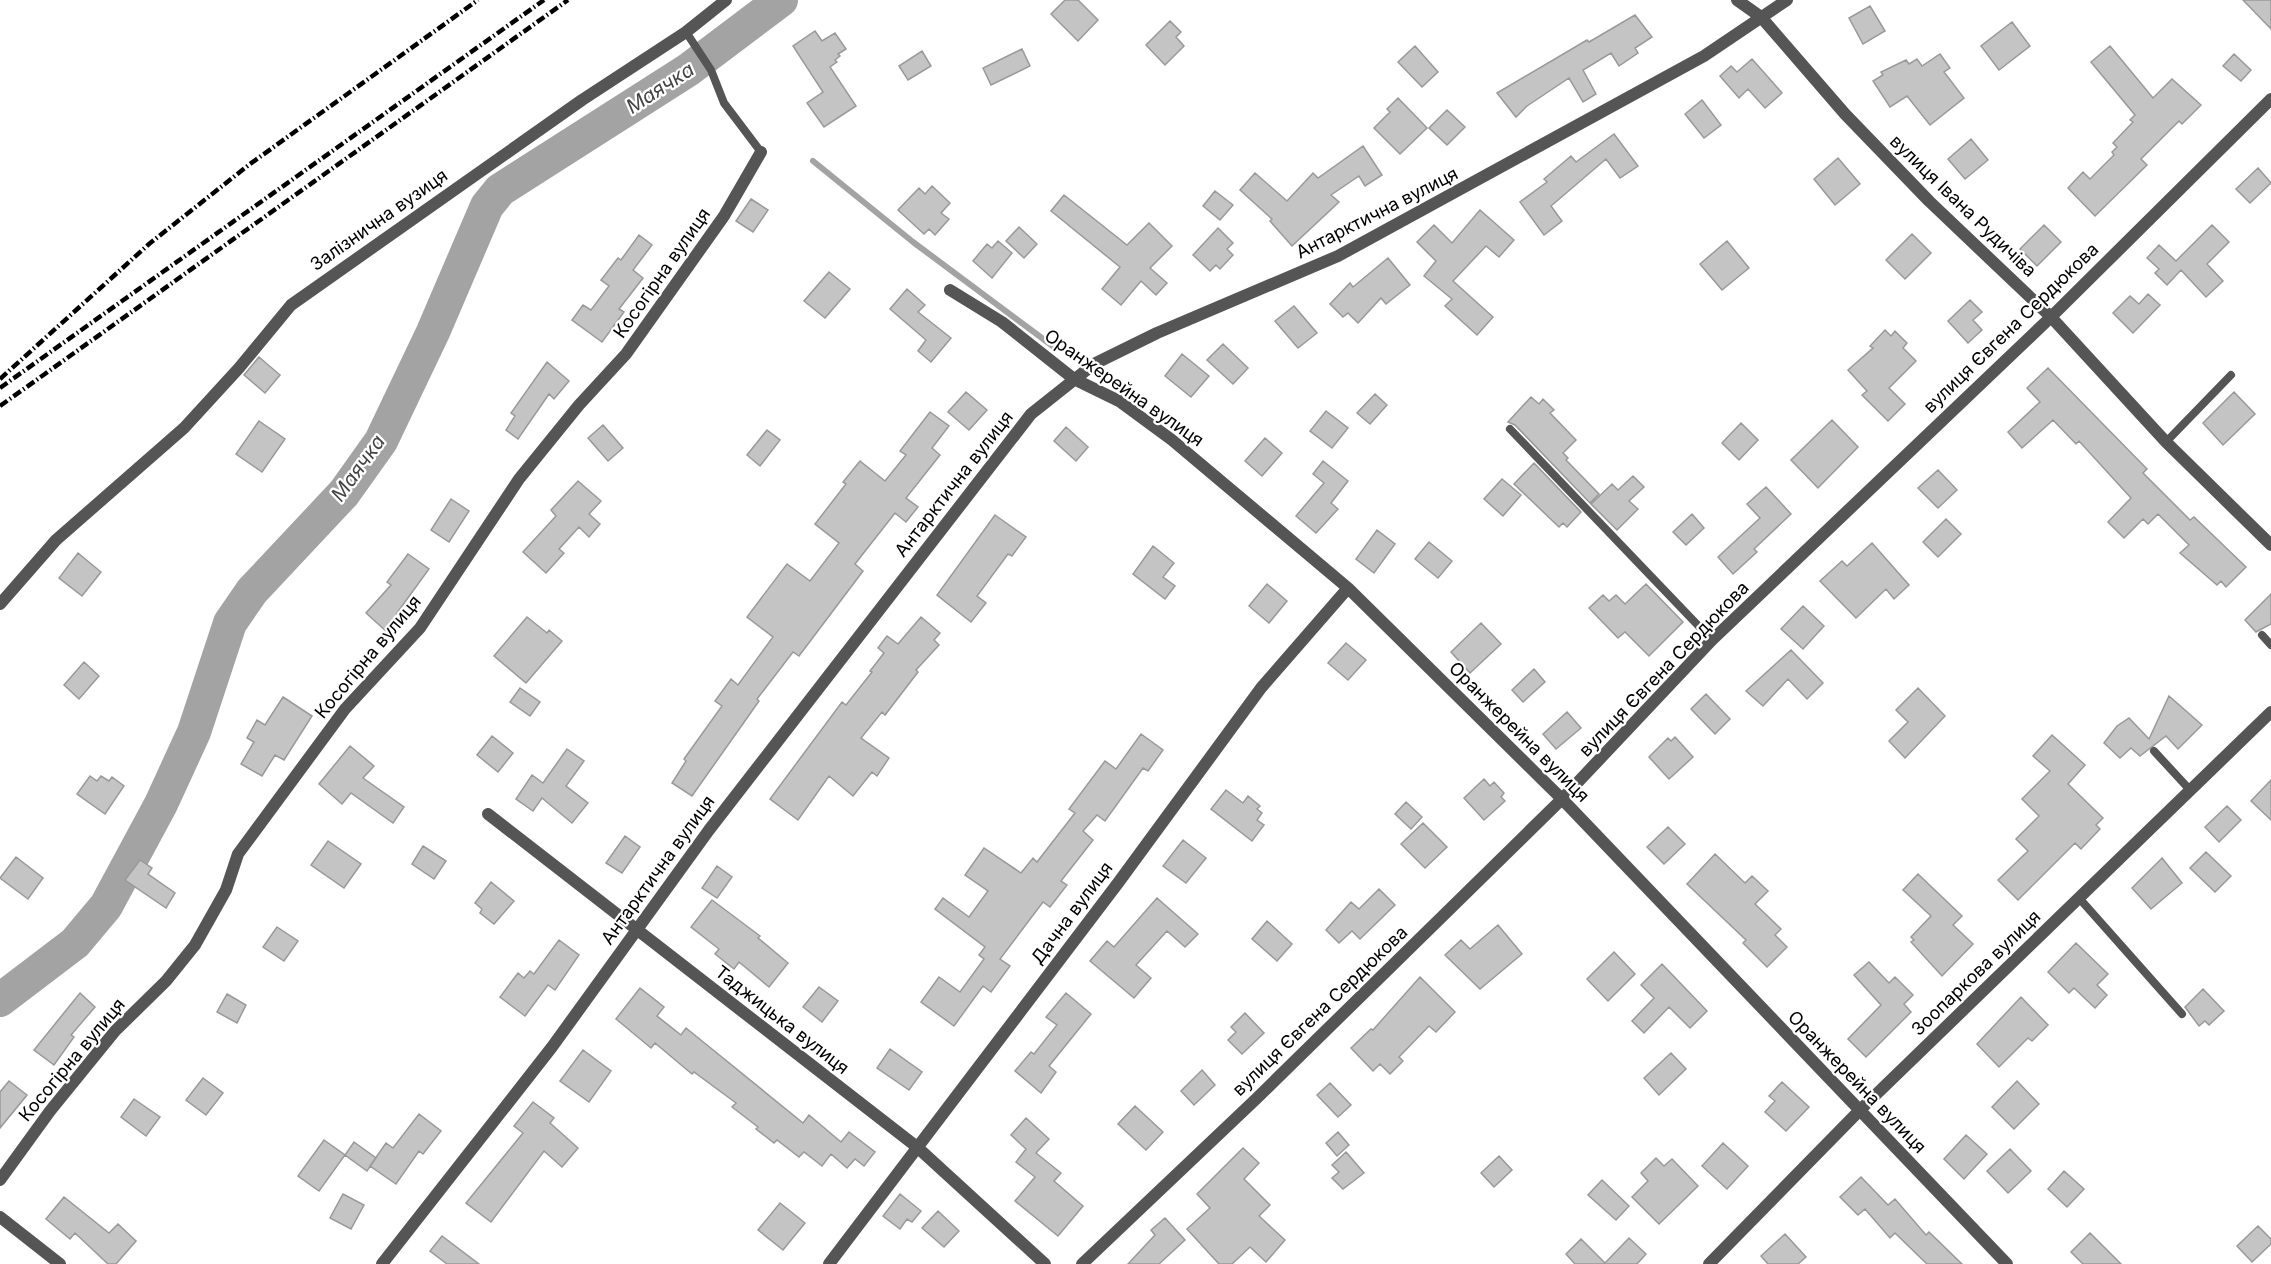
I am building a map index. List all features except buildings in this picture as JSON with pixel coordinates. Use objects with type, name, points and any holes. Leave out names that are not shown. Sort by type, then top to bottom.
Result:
[{"type":"street","name":"Залізнична вузиця","points":[[0,604],[26,572],[88,511],[184,428],[239,368],[291,305],[582,100],[687,33],[726,0]]},
{"type":"street","name":"вулиця Івана Рудичіва","points":[[1737,0],[1761,17],[1852,122],[1929,201],[2051,317],[2166,442],[2271,545]]},
{"type":"street","name":"Антарктична вулиця","points":[[382,1264],[552,1047],[709,830],[1031,414],[1094,364],[1157,333],[1338,256],[1704,56],[1787,0]]},
{"type":"street","name":"вулиця Євгена Сердюкова","points":[[1082,1264],[1265,1091],[1562,799],[1712,640],[2051,317],[2271,99]]},
{"type":"street","name":"Косогірна вулиця","points":[[0,1180],[50,1111],[115,1031],[166,981],[195,945],[226,890],[238,854],[345,709],[420,628],[519,479],[579,405],[626,354],[724,216],[761,152]]},
{"type":"street","name":"Оранжерейна вулиця","points":[[950,290],[1002,322],[1074,379],[1119,401],[1172,440],[1348,588],[1562,799],[2007,1264]]},
{"type":"street","name":"Дачна вулиця","points":[[829,1264],[1118,883],[1260,688],[1348,588]]},
{"type":"street","name":"Зоопаркова вулиця","points":[[1709,1264],[1860,1110],[2271,712]]},
{"type":"street","name":"Таджицька вулиця","points":[[488,814],[917,1147],[1045,1264]]},
{"type":"street","points":[[0,1217],[60,1264]]},
{"type":"lane","points":[[687,33],[711,70],[724,104],[761,152]]},
{"type":"lane","points":[[2166,442],[2231,375]]},
{"type":"lane","points":[[1510,429],[1712,640]]},
{"type":"lane","points":[[2262,635],[2271,645]]},
{"type":"lane","points":[[2154,751],[2190,790]]},
{"type":"lane","points":[[2079,898],[2182,1014]]},
{"type":"waterway","name":"Маячка","points":[[0,1000],[75,943],[106,906],[161,804],[194,732],[230,623],[252,591],[344,493],[381,441],[433,332],[487,206],[500,190],[688,70],[781,0]]},
{"type":"waterway","points":[[813,161],[913,242],[1054,347]]},
{"type":"railway","points":[[0,379],[149,244],[250,164],[478,0]]},
{"type":"railway","points":[[0,388],[544,0]]},
{"type":"railway","points":[[0,406],[568,0]]}]
